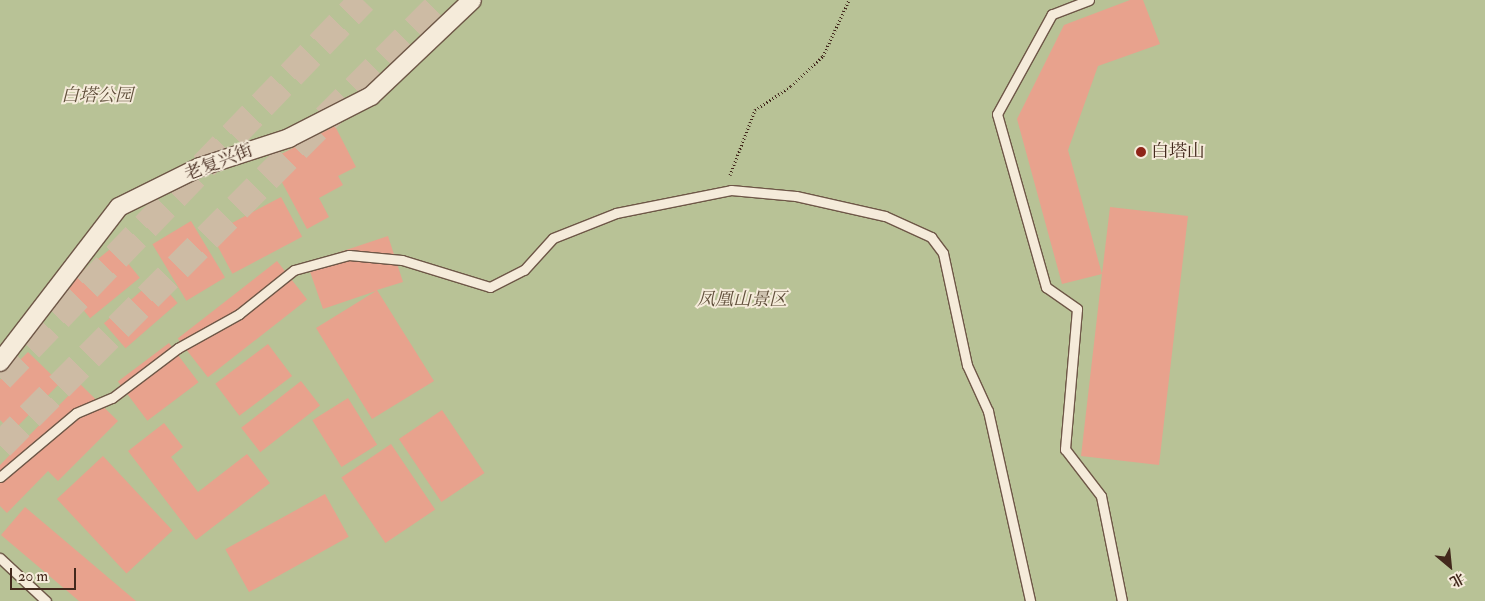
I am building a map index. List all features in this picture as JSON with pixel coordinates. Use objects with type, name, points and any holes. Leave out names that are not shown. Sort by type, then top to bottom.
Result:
[{"type":"street","name":"老复兴街","points":[[0,362],[119,207],[200,167],[289,138],[371,96],[472,0]]},
{"type":"lane","points":[[1089,0],[1052,14],[997,114],[1046,287],[1078,309],[1065,450],[1101,496],[1122,601]]},
{"type":"lane","points":[[0,477],[76,412],[112,398],[178,348],[239,314],[294,270],[349,255],[364,256],[402,260],[490,287],[524,270],[553,238],[616,213],[731,190],[828,200],[885,216],[931,237],[943,253],[967,366],[988,410],[1030,601]]},
{"type":"lane","points":[[0,558],[46,601]]},
{"type":"path","points":[[731,190],[729,167],[755,110],[791,86],[823,56],[849,0]]},
{"type":"green space","name":"凤凰山景区","points":[[0,0],[1485,0],[1485,601],[0,601]]},
{"type":"building","points":[[1130,0],[1143,0],[1160,44],[1098,66],[1068,150],[1102,274],[1062,284],[1017,119],[1064,25]]},
{"type":"building","points":[[335,126],[356,167],[338,176],[343,185],[319,198],[329,217],[307,229],[270,160]]},
{"type":"building","points":[[281,197],[302,237],[232,274],[211,234]]},
{"type":"building","points":[[1110,207],[1188,216],[1159,465],[1081,456]]},
{"type":"building","points":[[191,221],[225,278],[186,301],[152,244]]},
{"type":"building","points":[[388,236],[403,282],[377,290],[434,381],[372,419],[316,328],[376,291],[323,309],[307,263]]},
{"type":"building","points":[[114,246],[140,278],[90,318],[64,286]]},
{"type":"building","points":[[277,261],[307,300],[208,377],[178,339]]},
{"type":"building","points":[[156,278],[178,303],[126,348],[104,323]]},
{"type":"building","points":[[169,343],[198,382],[147,421],[118,382]]},
{"type":"building","points":[[268,344],[292,376],[239,416],[215,384]]},
{"type":"building","points":[[28,352],[60,383],[12,432],[0,420],[0,380]]},
{"type":"building","points":[[301,381],[320,405],[260,452],[241,428]]},
{"type":"building","points":[[80,384],[118,421],[58,481],[48,471],[7,513],[0,506],[0,465]]},
{"type":"building","points":[[348,398],[377,445],[342,467],[312,420]]},
{"type":"building","points":[[442,410],[484,473],[441,502],[399,439]]},
{"type":"building","points":[[164,423],[183,447],[171,457],[198,492],[247,454],[270,483],[196,540],[128,451]]},
{"type":"building","points":[[391,444],[435,509],[385,543],[341,478]]},
{"type":"building","points":[[103,456],[173,531],[126,574],[57,499]]},
{"type":"building","points":[[325,494],[349,537],[249,592],[225,549]]},
{"type":"building","points":[[25,507],[136,601],[79,601],[1,535]]},
{"type":"tunnel","points":[[0,378],[363,0]]},
{"type":"tunnel","points":[[0,446],[444,0]]},
{"type":"place","name":"白塔山","points":[[1141,152]]},
{"type":"park label","name":"白塔公园","points":[[97,96]]}]
